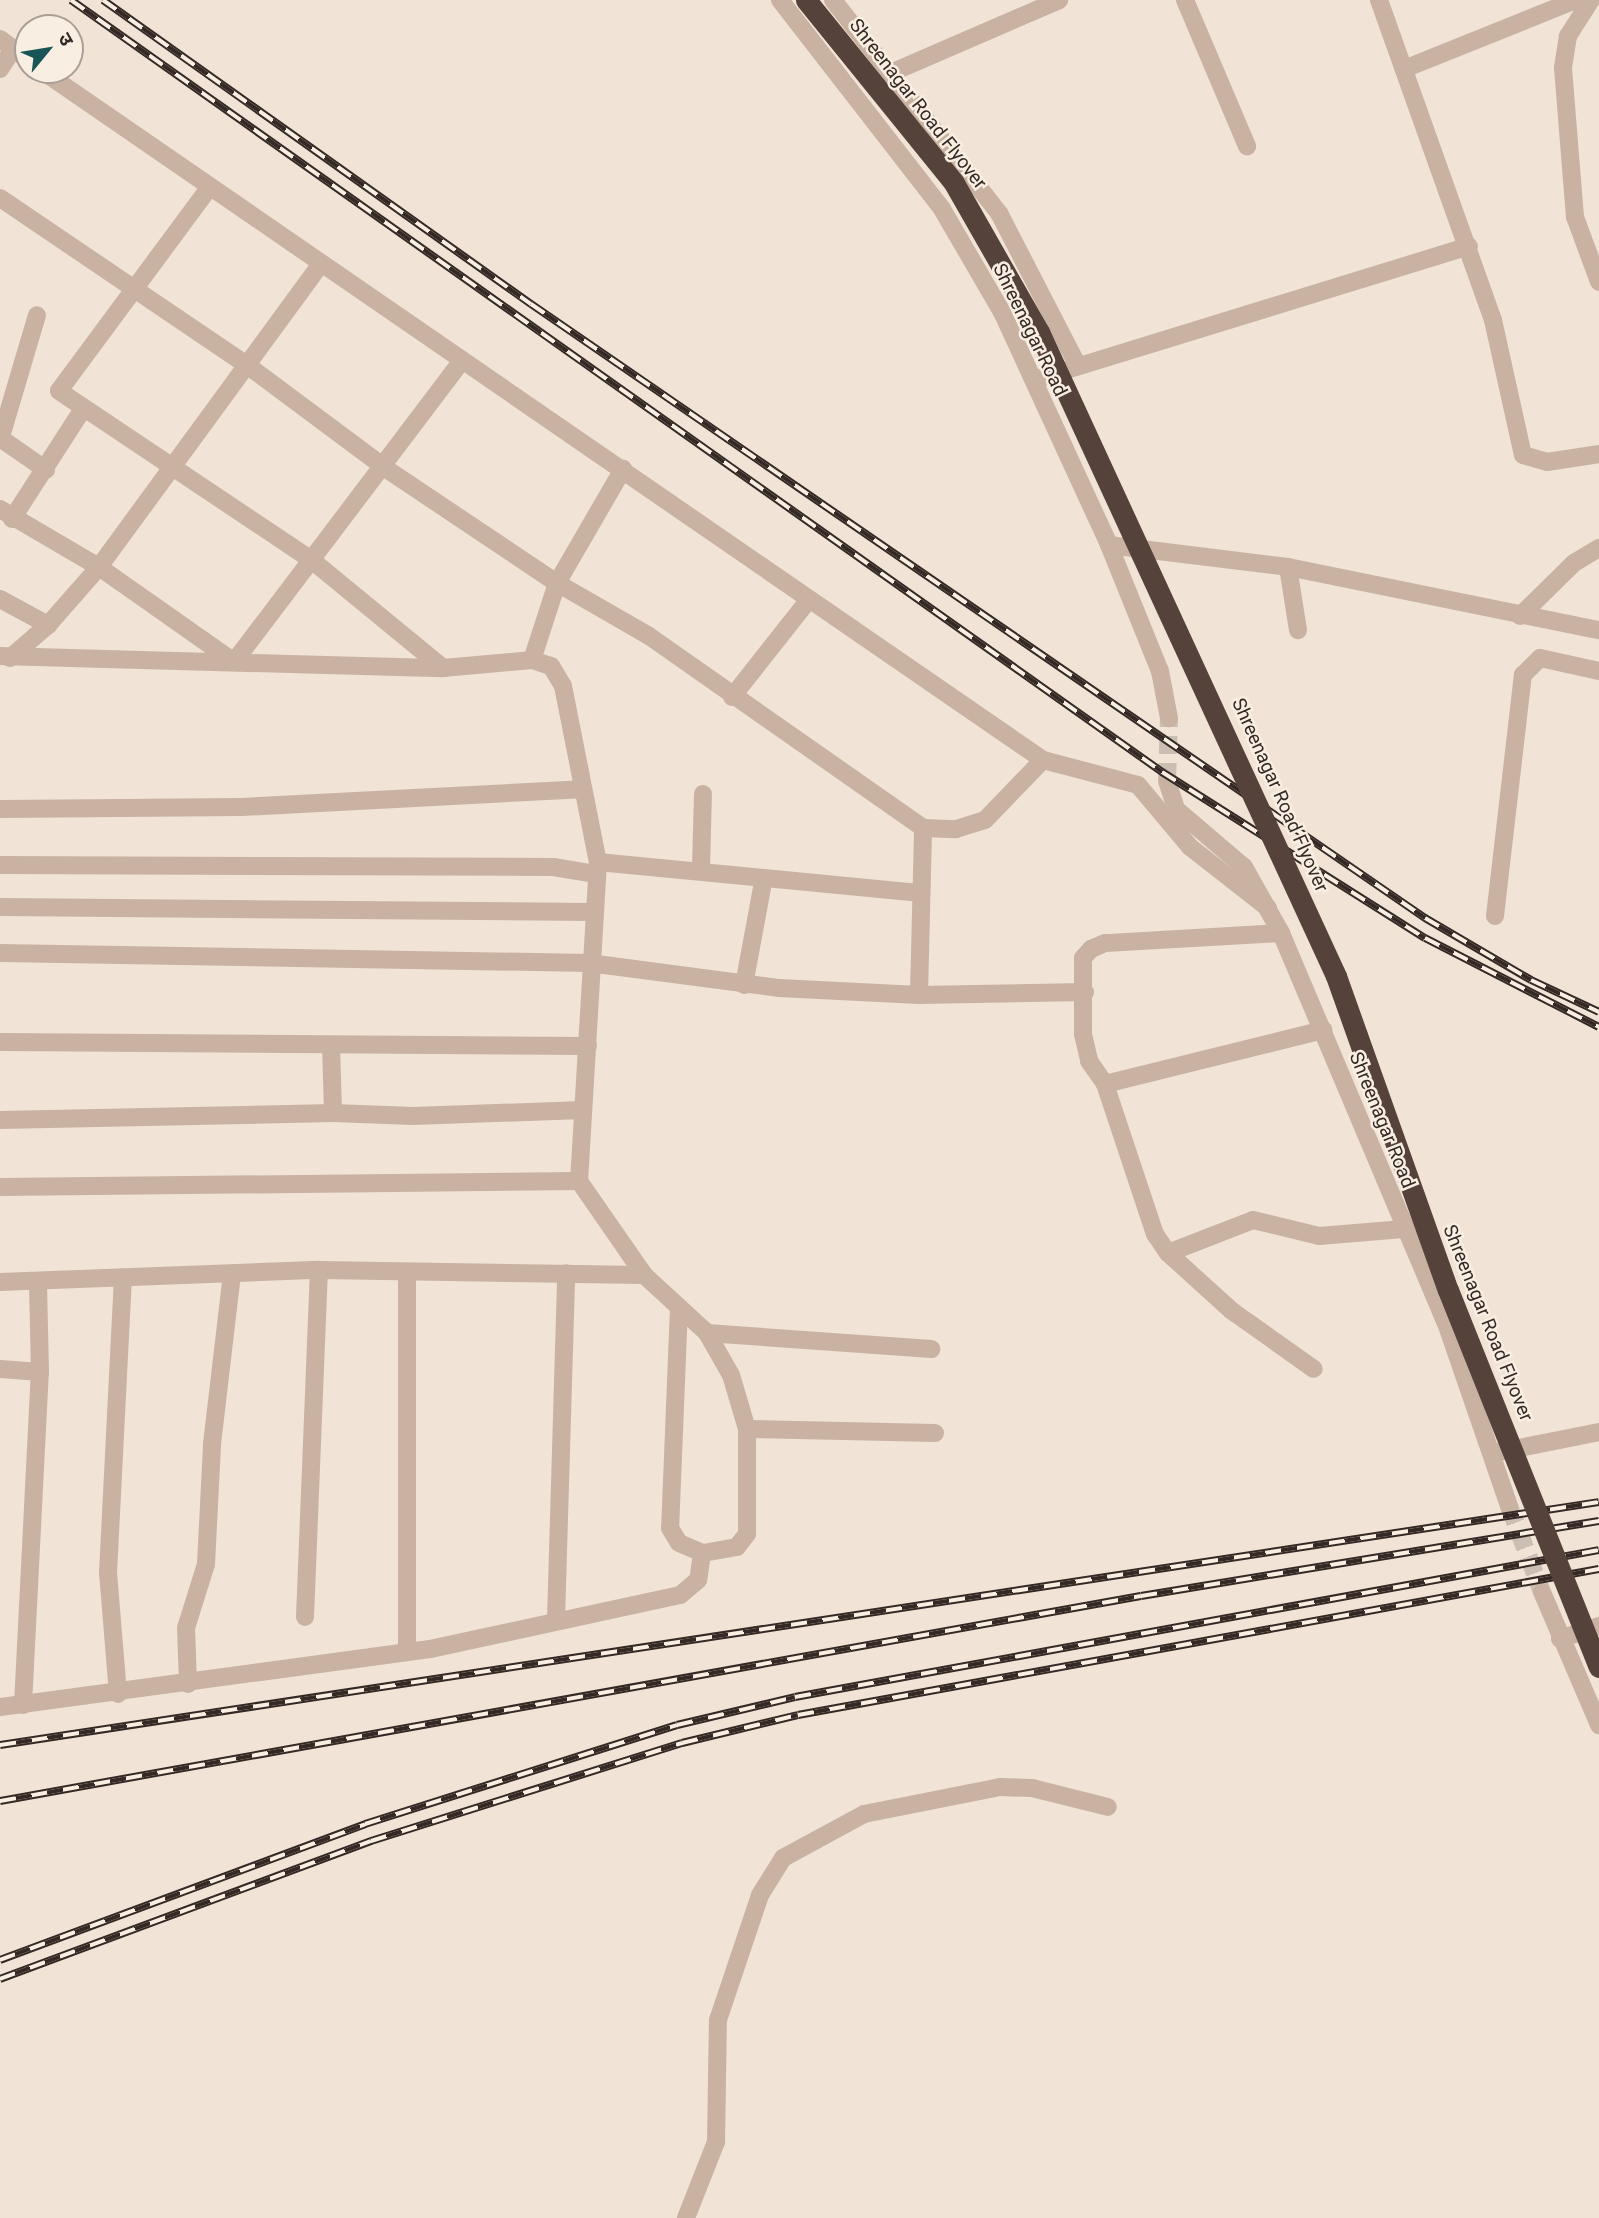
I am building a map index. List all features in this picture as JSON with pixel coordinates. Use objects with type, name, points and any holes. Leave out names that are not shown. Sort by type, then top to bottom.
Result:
[{"type":"highway","name":"Shreenagar Road Flyover","points":[[806,0],[954,183],[1040,332],[1336,976],[1424,1227],[1599,1667]]},
{"type":"street","name":"Shreenagar Road","points":[[780,0],[942,209],[1034,380],[1109,545],[1160,671],[1169,718]]},
{"type":"street","points":[[833,0],[893,72],[999,213],[1079,366]]},
{"type":"street","points":[[893,72],[1059,0]]},
{"type":"street","points":[[1185,0],[1247,146]]},
{"type":"street","points":[[1405,69],[1576,0]]},
{"type":"street","points":[[1591,0],[1568,36],[1563,68],[1575,217],[1599,282]]},
{"type":"street","points":[[1384,2],[1493,320],[1523,455],[1547,462],[1599,454]]},
{"type":"street","points":[[0,69],[6,44]]},
{"type":"street","points":[[61,84],[319,266],[622,469],[807,601],[1043,760],[1138,785],[1190,847],[1268,908]]},
{"type":"street","points":[[209,188],[131,287],[59,391],[171,469],[314,562],[443,668]]},
{"type":"street","points":[[0,198],[247,365],[385,468],[557,583],[649,636],[732,697],[923,828],[956,829],[985,820],[1043,760]]},
{"type":"street","points":[[1034,380],[1469,246]]},
{"type":"street","points":[[5,657],[48,625],[99,567],[319,266]]},
{"type":"street","points":[[37,315],[0,439],[46,470]]},
{"type":"street","points":[[234,662],[385,468],[462,360]]},
{"type":"street","points":[[83,409],[46,470],[6,514],[99,567],[234,662]]},
{"type":"street","points":[[532,660],[557,583],[622,469]]},
{"type":"street","points":[[1109,545],[1288,567],[1520,617],[1599,630]]},
{"type":"street","points":[[1520,617],[1574,563],[1599,548]]},
{"type":"street","points":[[1288,567],[1298,630]]},
{"type":"street","points":[[0,600],[48,625]]},
{"type":"street","points":[[732,697],[807,601]]},
{"type":"street","points":[[5,657],[443,668],[532,660],[551,666],[564,686],[597,868],[591,912],[588,1046],[579,1181],[644,1275],[679,1307],[707,1333],[731,1375],[747,1429],[746,1540],[737,1548],[702,1553],[679,1543],[670,1528],[679,1307]]},
{"type":"street","points":[[1495,916],[1523,675],[1541,658],[1599,671]]},
{"type":"street","name":"Shreenagar Road","points":[[1167,781],[1176,809],[1244,867],[1281,933],[1446,1323],[1509,1506]]},
{"type":"street","points":[[0,809],[242,807],[582,789]]},
{"type":"street","points":[[701,868],[703,794]]},
{"type":"street","points":[[919,995],[919,893],[923,828]]},
{"type":"street","points":[[0,865],[701,868],[762,881],[919,893]]},
{"type":"street","points":[[744,985],[762,881]]},
{"type":"street","points":[[0,907],[591,912]]},
{"type":"street","points":[[1281,933],[1105,943],[1083,958],[1083,1034],[1089,1061],[1105,1084],[1155,1234],[1168,1253],[1231,1311],[1314,1369]]},
{"type":"street","points":[[0,953],[589,963],[744,985],[919,995],[1085,992]]},
{"type":"street","points":[[1105,1084],[1323,1030]]},
{"type":"street","points":[[0,1042],[588,1046]]},
{"type":"street","points":[[331,1045],[333,1112]]},
{"type":"street","points":[[0,1121],[333,1112],[413,1116],[583,1110]]},
{"type":"street","points":[[0,1188],[579,1181]]},
{"type":"street","points":[[1168,1253],[1254,1220],[1319,1236],[1404,1229]]},
{"type":"street","points":[[0,1282],[319,1270],[644,1275]]},
{"type":"street","points":[[305,1617],[319,1270]]},
{"type":"street","points":[[407,1273],[407,1652]]},
{"type":"street","points":[[556,1619],[566,1273]]},
{"type":"street","points":[[188,1684],[186,1628],[206,1564],[212,1444],[232,1275]]},
{"type":"street","points":[[118,1694],[107,1573],[123,1278]]},
{"type":"street","points":[[23,1705],[40,1372],[38,1282]]},
{"type":"street","points":[[707,1333],[931,1349]]},
{"type":"street","points":[[0,1369],[40,1372]]},
{"type":"street","points":[[747,1429],[935,1433]]},
{"type":"street","points":[[1491,1454],[1599,1432]]},
{"type":"street","points":[[0,1707],[118,1694],[407,1652],[680,1595],[698,1580],[702,1553]]},
{"type":"street","points":[[1542,1592],[1572,1669],[1599,1724]]},
{"type":"street","points":[[1560,1639],[1599,1626]]},
{"type":"street","points":[[686,2218],[716,2142],[718,2020],[760,1895],[783,1858],[863,1814],[1000,1787],[1032,1788],[1108,1807]]},
{"type":"tunnel","points":[[1167,781],[1169,718]]},
{"type":"tunnel","points":[[1509,1506],[1542,1592]]},
{"type":"railway","points":[[71,0],[1162,772],[1425,938],[1599,1027]]},
{"type":"railway","points":[[103,0],[531,304],[1425,918],[1531,980],[1599,1012]]},
{"type":"railway","points":[[0,1745],[1599,1502]]},
{"type":"railway","points":[[0,1801],[1141,1596],[1599,1521]]},
{"type":"railway","points":[[0,1960],[365,1824],[677,1725],[795,1697],[1599,1550]]},
{"type":"railway","points":[[0,1979],[371,1841],[682,1743],[798,1715],[1599,1569]]}]
